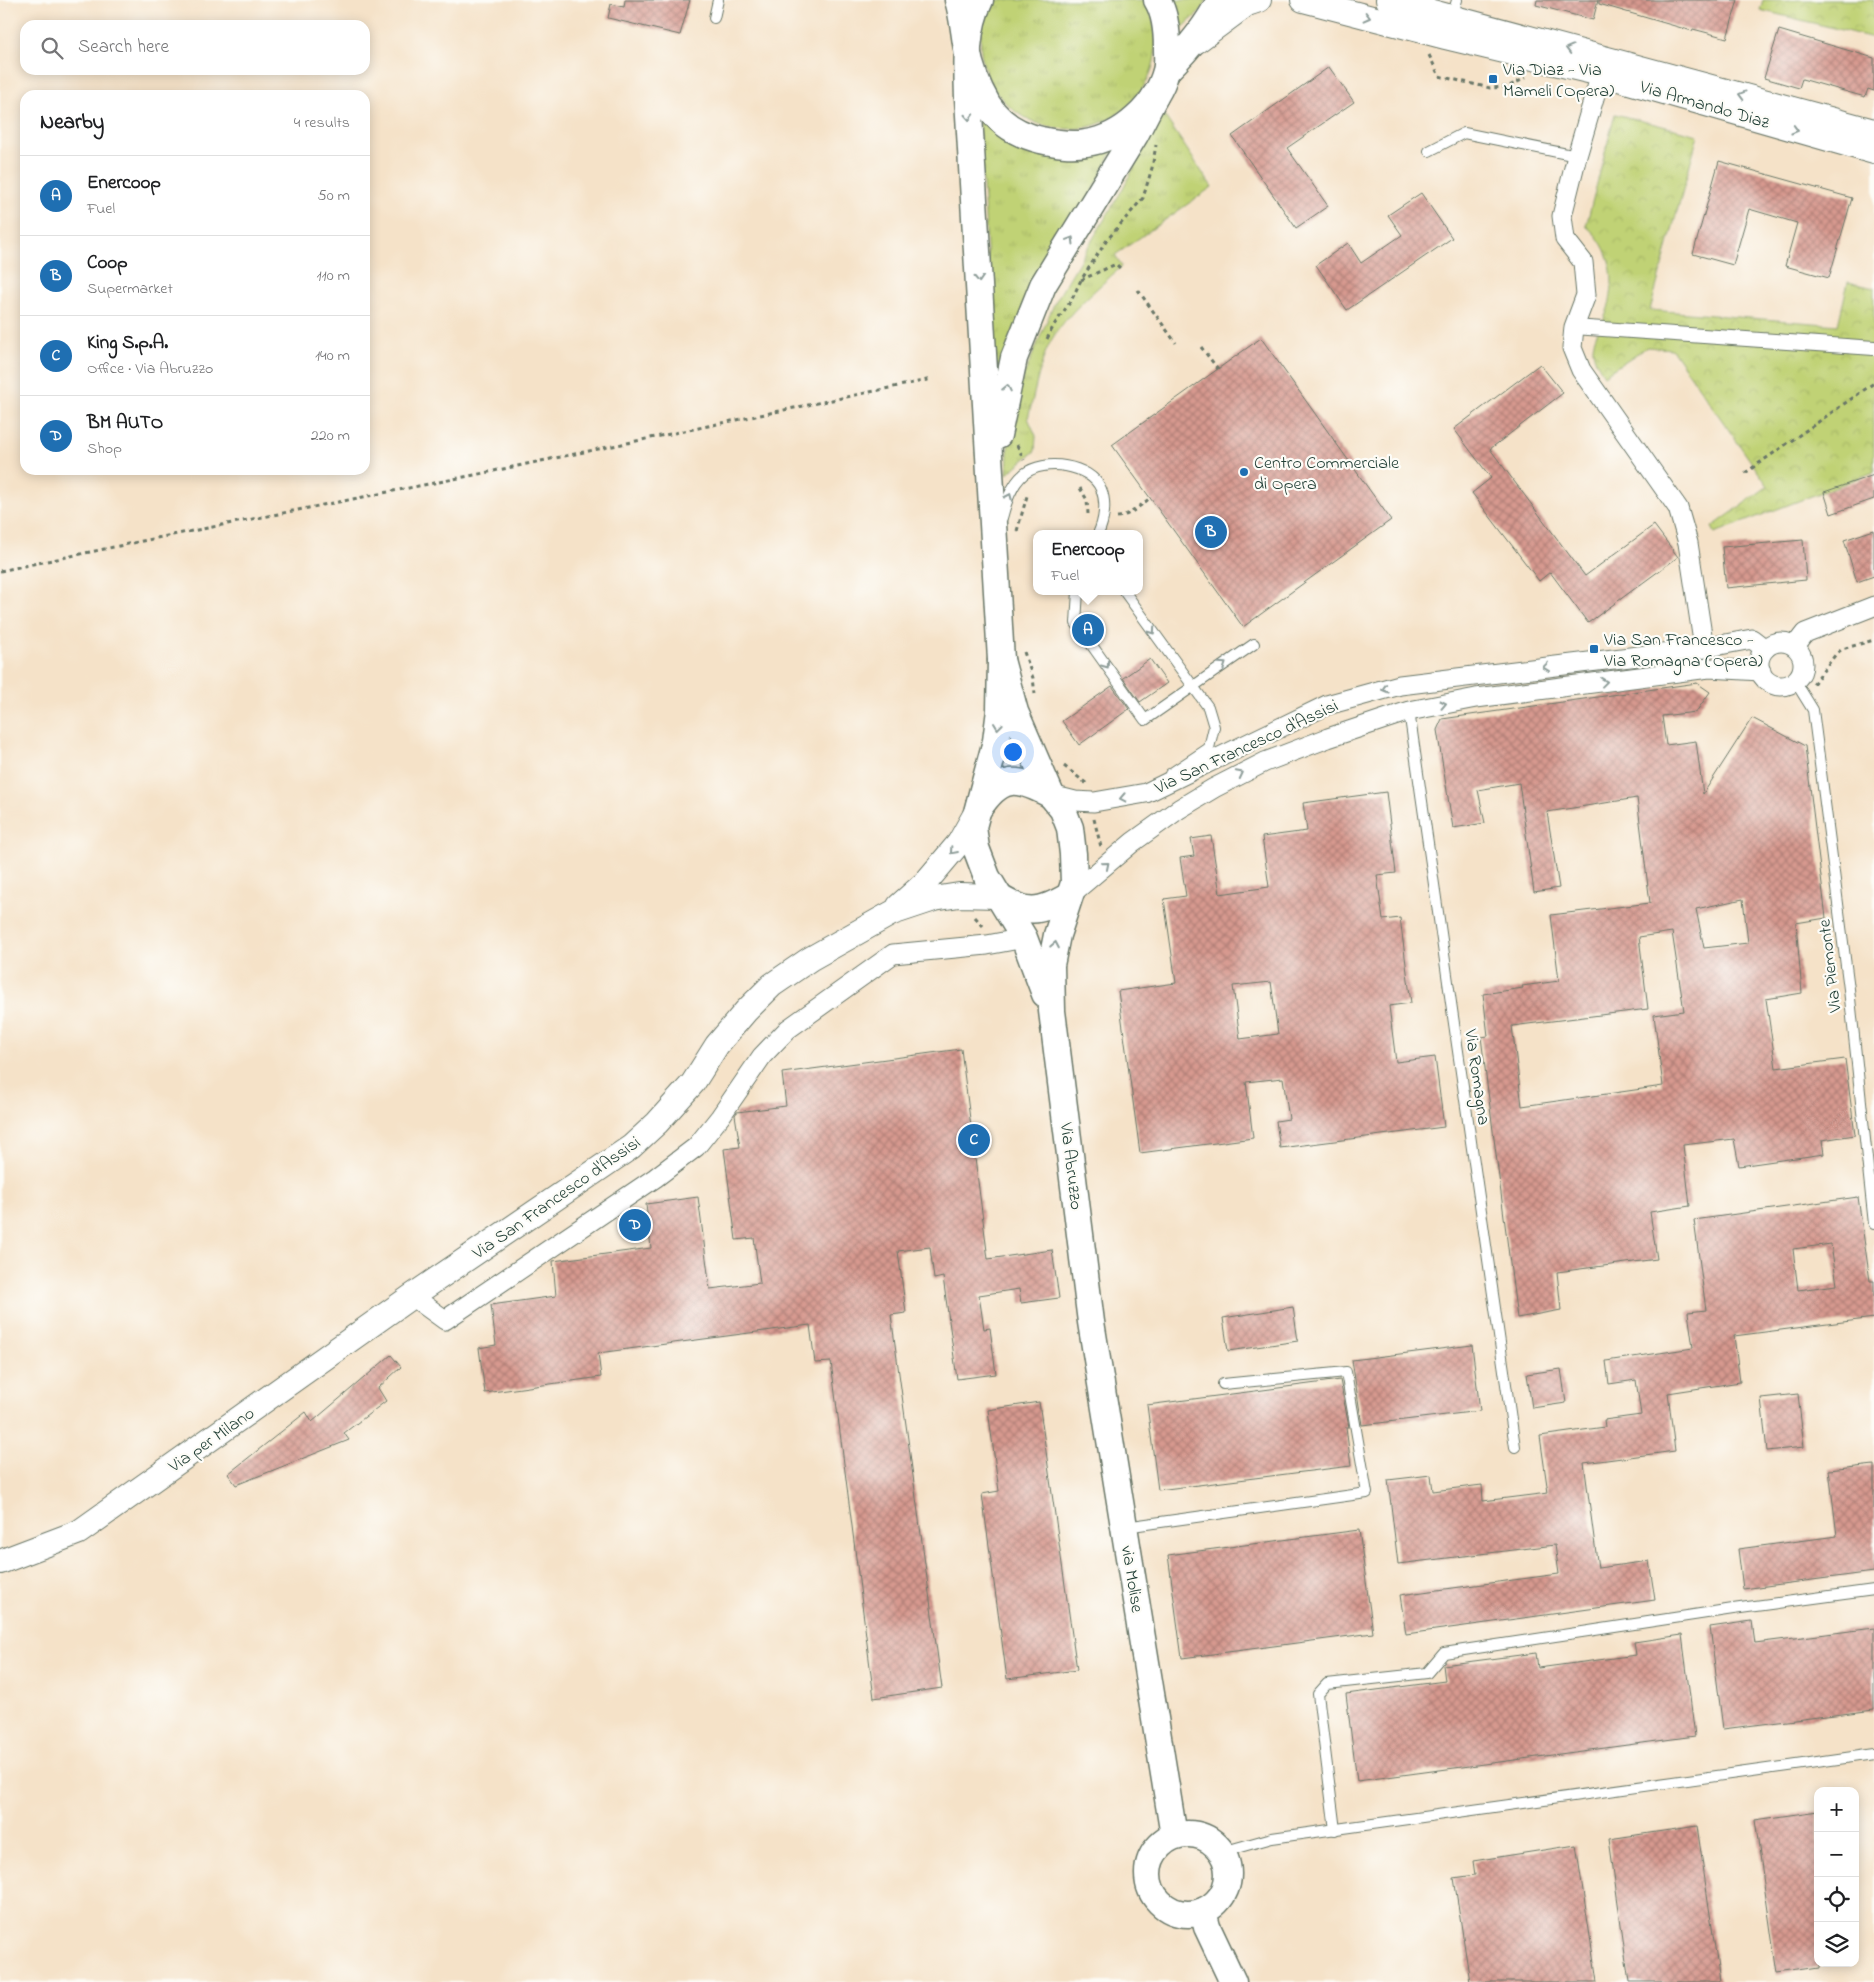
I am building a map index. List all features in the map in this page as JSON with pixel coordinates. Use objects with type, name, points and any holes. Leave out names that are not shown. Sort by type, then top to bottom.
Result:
[{"type":"main road","points":[[958,0],[967,50],[976,83],[990,107],[1009,127],[1028,137],[1054,143],[1086,144],[1110,136],[1135,120],[1155,96]]},
{"type":"main road","points":[[980,0],[974,11],[967,50],[969,108],[990,470],[1006,542],[1001,660],[1000,710],[996,741],[973,827],[976,848],[987,877],[998,896],[1013,906],[1035,910],[1053,905],[1069,896],[1074,883],[1070,828],[1063,810],[1051,794],[1015,712],[1001,660]]},
{"type":"main road","points":[[1157,0],[1161,6],[1167,38],[1167,70]]},
{"type":"main road","points":[[990,470],[1014,358],[1043,285],[1135,134],[1167,70],[1190,46],[1208,23],[1220,0]]},
{"type":"main road","points":[[978,809],[988,794],[1005,783],[1021,781],[1051,794]]},
{"type":"main road","name":"Via Abruzzo","points":[[998,896],[1024,938],[1052,1011]]},
{"type":"main road","name":"Via Abruzzo","points":[[1069,896],[1057,935],[1051,965],[1052,1011],[1091,1322]]},
{"type":"main road","name":"via Molise","points":[[1091,1322],[1122,1527],[1174,1836]]},
{"type":"main road","points":[[1188,1834],[1201,1836],[1213,1842],[1222,1852],[1228,1874],[1226,1886],[1217,1901],[1203,1911],[1190,1914],[1178,1913],[1166,1907],[1157,1899],[1151,1888],[1148,1876],[1150,1863],[1155,1852],[1164,1842],[1174,1836],[1188,1834]]},
{"type":"main road","points":[[1203,1911],[1208,1927],[1233,1982]]},
{"type":"street","points":[[1190,46],[1247,4],[1259,0]]},
{"type":"street","name":"Via Armando Diaz","points":[[1303,0],[1445,37],[1601,74],[1874,152]]},
{"type":"street","name":"Via Armando Diaz","points":[[1388,0],[1455,9],[1874,131]]},
{"type":"street","points":[[1601,74],[1562,216],[1565,239],[1583,262],[1586,295],[1574,327],[1572,348],[1581,370],[1678,508],[1688,543],[1704,648]]},
{"type":"street","points":[[1574,327],[1874,348]]},
{"type":"street","points":[[1795,646],[1805,633],[1874,606]]},
{"type":"street","name":"Via San Francesco d'Assisi","points":[[1051,794],[1075,801],[1090,802],[1120,799],[1146,793],[1327,705],[1400,685],[1704,648],[1752,640],[1765,649]]},
{"type":"street","points":[[1781,641],[1795,646],[1803,657],[1804,665],[1800,688],[1776,685],[1769,682],[1761,672],[1760,658],[1765,649],[1781,641]]},
{"type":"street","name":"Via San Francesco d'Assisi","points":[[1069,896],[1133,842],[1179,809],[1214,788],[1265,762],[1328,738],[1409,711],[1476,698],[1709,668],[1761,672]]},
{"type":"street","name":"Via San Francesco d'Assisi","points":[[892,913],[926,882],[959,844],[978,809]]},
{"type":"street","name":"Via San Francesco d'Assisi","points":[[412,1296],[631,1147],[657,1124],[692,1083],[717,1045],[746,1011],[772,985],[810,959],[892,913],[934,899],[958,895],[998,896]]},
{"type":"street","points":[[412,1296],[445,1320],[655,1178],[696,1147],[720,1117],[762,1056],[788,1029],[893,954],[987,945],[1024,938]]},
{"type":"street","name":"Via per Milano","points":[[0,1562],[79,1532],[412,1296]]},
{"type":"lane","points":[[714,18],[718,0]]},
{"type":"lane","points":[[1429,151],[1464,133],[1577,156]]},
{"type":"lane","points":[[1006,542],[1009,494],[1024,474],[1041,465],[1062,464],[1085,472],[1100,488],[1104,500],[1102,525],[1100,530]]},
{"type":"lane","points":[[1078,595],[1076,623],[1145,720],[1254,644]]},
{"type":"lane","points":[[1127,595],[1208,707],[1214,727],[1209,748],[1183,763],[1146,793]]},
{"type":"lane","name":"Via Piemonte","points":[[1800,688],[1813,710],[1848,988],[1874,1224]]},
{"type":"lane","name":"Via Romagna","points":[[1409,711],[1515,1447]]},
{"type":"lane","points":[[1122,1527],[1367,1493],[1346,1372],[1222,1384]]},
{"type":"lane","points":[[1335,1830],[1318,1694],[1326,1684],[1427,1673],[1444,1653],[1733,1609],[1874,1590]]},
{"type":"lane","points":[[1222,1852],[1272,1838],[1874,1754]]},
{"type":"path","points":[[1047,341],[1081,280],[1107,240],[1143,198],[1152,168],[1157,140]]},
{"type":"path","points":[[1081,280],[1116,264],[1120,268]]},
{"type":"path","points":[[1138,290],[1176,343]]},
{"type":"path","points":[[1201,347],[1218,369]]},
{"type":"path","points":[[0,571],[475,475],[932,379]]},
{"type":"path","points":[[1745,473],[1874,383]]},
{"type":"path","points":[[1006,542],[1016,530],[1027,493],[1037,481],[1017,444],[1017,437]]},
{"type":"path","points":[[1074,482],[1084,493],[1088,514],[1122,517],[1150,498]]},
{"type":"path","points":[[1800,688],[1842,649],[1874,640]]},
{"type":"path","points":[[1024,644],[1025,654],[1033,678],[1035,698]]},
{"type":"path","points":[[1060,761],[1065,768],[1088,785],[1090,802],[1105,865]]},
{"type":"green space","points":[[992,0],[1146,0],[1153,22],[1156,43],[1153,65],[1144,86],[1120,112],[1093,126],[1063,129],[1035,122],[1010,107],[991,84],[981,55],[983,21]]},
{"type":"green space","points":[[1171,0],[1207,0],[1200,12],[1182,28],[1179,27]]},
{"type":"green space","points":[[1763,0],[1874,0],[1874,38],[1760,10]]},
{"type":"green space","points":[[978,108],[995,128],[1115,146],[996,386]]},
{"type":"green space","points":[[1162,112],[1212,187],[1115,255],[1122,266],[1090,295],[1060,327],[1046,351],[1028,418],[1036,436],[1035,451],[1007,474],[1009,431],[1014,399],[1054,304],[1122,190]]},
{"type":"green space","points":[[1615,114],[1698,135],[1650,310],[1838,325],[1848,282],[1874,288],[1874,472],[1715,533],[1712,527],[1768,486],[1672,349],[1647,347],[1604,375],[1594,354],[1594,341],[1610,302],[1612,278],[1607,255],[1602,244],[1586,226]]},
{"type":"building","points":[[625,0],[690,0],[680,35],[608,18],[611,4],[624,7]]},
{"type":"building","points":[[1537,0],[1598,0],[1593,20],[1536,5]]},
{"type":"building","points":[[1599,0],[1738,0],[1727,38],[1693,29],[1692,31],[1599,4]]},
{"type":"building","points":[[1779,30],[1874,58],[1874,91],[1868,89],[1865,97],[1802,79],[1799,88],[1764,78]]},
{"type":"building","points":[[1329,67],[1354,102],[1287,148],[1328,206],[1296,228],[1232,136]]},
{"type":"building","points":[[1719,161],[1852,198],[1829,278],[1785,266],[1797,223],[1749,209],[1733,265],[1693,254]]},
{"type":"building","points":[[1421,193],[1452,238],[1347,310],[1316,265],[1348,243],[1361,263],[1402,235],[1388,215]]},
{"type":"building","name":"Centro Commerciale di Opera","points":[[1261,338],[1391,520],[1243,627],[1112,445]]},
{"type":"building","points":[[1540,364],[1563,393],[1490,449],[1585,576],[1654,525],[1678,557],[1588,623],[1550,572],[1539,581],[1472,493],[1491,478],[1454,429]]},
{"type":"building","points":[[1874,475],[1874,499],[1831,514],[1824,492]]},
{"type":"building","points":[[1874,530],[1874,576],[1857,582],[1844,540]]},
{"type":"building","points":[[1803,540],[1806,580],[1726,588],[1722,547]]},
{"type":"building","points":[[1150,659],[1167,683],[1140,702],[1123,678]]},
{"type":"building","points":[[1697,683],[1710,692],[1696,712],[1662,716],[1666,745],[1696,741],[1703,794],[1752,718],[1805,746],[1826,918],[1796,923],[1802,993],[1766,999],[1776,1068],[1845,1059],[1855,1135],[1822,1140],[1824,1154],[1739,1166],[1734,1139],[1683,1145],[1690,1206],[1650,1212],[1657,1259],[1557,1272],[1561,1310],[1517,1318],[1481,1037],[1488,1036],[1483,994],[1559,981],[1551,915],[1650,903],[1637,798],[1547,812],[1559,888],[1534,892],[1519,783],[1478,790],[1485,823],[1453,828],[1437,730],[1442,719]],"holes":[[[1743,899],[1748,943],[1704,948],[1696,909]],[[1672,932],[1684,1011],[1654,1015],[1663,1086],[1522,1106],[1512,1026],[1648,1009],[1639,937]]]},
{"type":"building","points":[[1112,686],[1129,709],[1079,745],[1062,721]]},
{"type":"building","points":[[1386,792],[1396,873],[1377,875],[1383,920],[1400,918],[1411,1003],[1389,1006],[1396,1062],[1435,1057],[1444,1127],[1280,1148],[1276,1121],[1289,1119],[1283,1078],[1246,1082],[1253,1138],[1140,1153],[1118,991],[1176,983],[1164,899],[1186,896],[1180,858],[1194,856],[1191,839],[1211,836],[1220,894],[1269,887],[1262,837],[1307,831],[1303,803]],"holes":[[[1271,982],[1278,1034],[1240,1039],[1233,986]]]},
{"type":"building","points":[[961,1049],[988,1259],[1052,1250],[1059,1298],[1021,1303],[1019,1289],[979,1295],[984,1329],[990,1328],[996,1374],[957,1379],[943,1277],[934,1279],[930,1247],[898,1251],[906,1313],[891,1315],[942,1688],[874,1698],[831,1362],[815,1363],[810,1325],[598,1353],[601,1377],[485,1393],[479,1348],[496,1345],[491,1305],[556,1296],[553,1261],[651,1248],[646,1204],[698,1197],[710,1289],[760,1283],[754,1238],[736,1240],[724,1149],[740,1147],[735,1115],[737,1112],[786,1106],[782,1073]]},
{"type":"building","points":[[1858,1197],[1870,1281],[1874,1281],[1874,1318],[1734,1336],[1740,1382],[1668,1393],[1675,1451],[1584,1463],[1598,1568],[1649,1561],[1655,1600],[1406,1634],[1400,1595],[1559,1574],[1555,1545],[1398,1564],[1388,1480],[1431,1475],[1433,1491],[1482,1485],[1483,1501],[1548,1493],[1540,1436],[1605,1427],[1604,1420],[1641,1415],[1636,1380],[1609,1384],[1606,1361],[1693,1348],[1688,1312],[1706,1310],[1694,1220]],"holes":[[[1831,1244],[1837,1285],[1798,1290],[1793,1249]]]},
{"type":"building","points":[[1293,1307],[1298,1341],[1228,1351],[1223,1318]]},
{"type":"building","points":[[1472,1345],[1480,1411],[1362,1425],[1352,1360]]},
{"type":"building","points":[[391,1355],[401,1367],[378,1388],[386,1401],[344,1433],[349,1440],[236,1485],[228,1474],[306,1412],[312,1422]]},
{"type":"building","points":[[1561,1369],[1566,1403],[1532,1408],[1527,1374]]},
{"type":"building","points":[[1340,1380],[1349,1427],[1346,1427],[1351,1466],[1158,1490],[1147,1405]]},
{"type":"building","points":[[1798,1394],[1804,1447],[1767,1451],[1761,1398]]},
{"type":"building","points":[[1039,1402],[1077,1670],[1007,1679],[982,1494],[999,1491],[988,1410]]},
{"type":"building","points":[[1874,1465],[1874,1572],[1743,1589],[1738,1549],[1837,1536],[1829,1470]]},
{"type":"building","points":[[1359,1530],[1373,1633],[1182,1658],[1168,1555]]},
{"type":"building","points":[[1752,1621],[1755,1643],[1874,1628],[1874,1710],[1723,1729],[1710,1627]]},
{"type":"building","points":[[1682,1635],[1695,1736],[1357,1781],[1346,1694],[1445,1681],[1443,1665],[1536,1653],[1538,1668],[1636,1655],[1634,1642]]},
{"type":"building","points":[[1814,1812],[1814,1967],[1818,1968],[1777,1974],[1755,1820]]},
{"type":"building","points":[[1697,1826],[1720,1982],[1629,1982],[1609,1839]]},
{"type":"building","points":[[1576,1845],[1597,1982],[1470,1982],[1454,1878],[1475,1875],[1473,1861]]},
{"type":"place","name":"Via Diaz - Via Mameli (Opera)","points":[[1493,79]]},
{"type":"place","name":"Centro Commerciale di Opera","points":[[1244,472]]},
{"type":"place","name":"Coop","points":[[1211,532]]},
{"type":"place","name":"Enercoop","points":[[1088,630]]},
{"type":"place","name":"Via San Francesco - Via Romagna (Opera)","points":[[1594,649]]},
{"type":"place","name":"King S.p.A.","points":[[974,1140]]},
{"type":"place","name":"BM AUTO","points":[[635,1225]]}]
